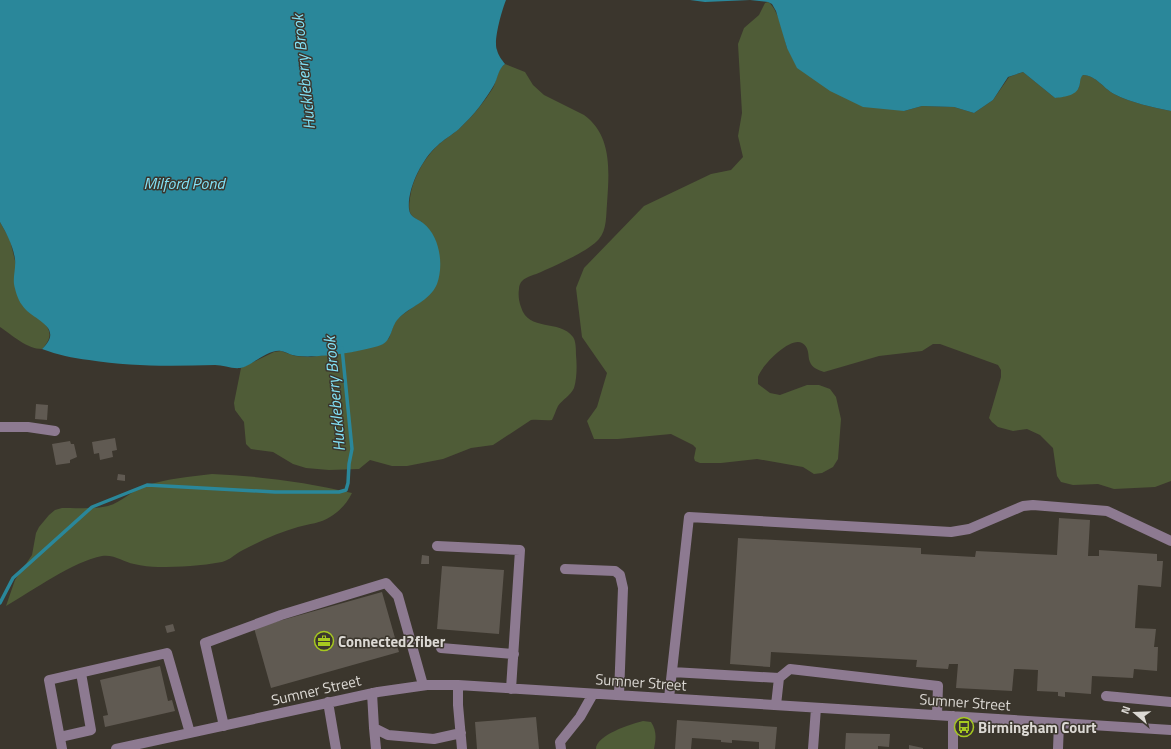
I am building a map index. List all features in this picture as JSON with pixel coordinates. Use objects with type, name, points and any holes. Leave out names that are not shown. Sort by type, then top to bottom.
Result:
[{"type":"street","points":[[0,427],[55,431]]},
{"type":"street","points":[[669,698],[689,517],[951,532],[969,529],[1023,506],[1033,505],[1107,511],[1171,541]]},
{"type":"street","points":[[437,546],[520,550],[512,689]]},
{"type":"street","points":[[565,569],[615,571],[620,575],[623,588],[619,695]]},
{"type":"street","points":[[224,726],[205,643],[281,615],[386,583],[398,596],[423,686]]},
{"type":"street","points":[[442,648],[514,654]]},
{"type":"street","points":[[62,749],[49,680],[167,654],[190,733]]},
{"type":"street","points":[[672,672],[779,678],[790,669],[938,686],[937,715]]},
{"type":"street","points":[[60,738],[91,730],[81,673]]},
{"type":"street","points":[[776,705],[779,678]]},
{"type":"street","points":[[458,685],[462,749]]},
{"type":"street","name":"Sumner Street","points":[[116,749],[372,693],[423,686],[458,685],[1171,730]]},
{"type":"street","points":[[372,693],[376,749]]},
{"type":"street","points":[[561,749],[560,742],[580,717],[593,694]]},
{"type":"street","points":[[1106,696],[1171,702]]},
{"type":"street","points":[[328,702],[336,749]]},
{"type":"street","points":[[813,749],[816,708]]},
{"type":"street","points":[[953,716],[953,749]]},
{"type":"street","points":[[1058,749],[1060,723]]},
{"type":"street","points":[[374,728],[388,735],[434,739],[460,733]]},
{"type":"green space","points":[[768,2],[772,5],[778,16],[787,48],[904,111],[922,106],[954,107],[974,113],[993,100],[1009,77],[1023,72],[1055,98],[1079,88],[1080,78],[1083,75],[1088,76],[1100,83],[1110,92],[1128,100],[1171,111],[1171,481],[1155,487],[1114,489],[1098,484],[1073,485],[1061,482],[1057,476],[1053,448],[1040,435],[1027,429],[1013,431],[998,427],[989,418],[1001,377],[1001,370],[998,365],[940,344],[933,344],[922,351],[879,356],[824,372],[812,366],[806,346],[797,342],[790,344],[777,353],[764,366],[758,377],[758,384],[770,393],[780,395],[807,385],[819,385],[830,389],[836,397],[841,419],[838,459],[833,467],[822,473],[814,474],[803,467],[757,459],[721,463],[700,463],[695,461],[694,458],[696,448],[693,445],[671,434],[618,439],[594,439],[587,421],[597,407],[607,373],[582,337],[576,288],[584,268],[644,206],[711,174],[731,170],[743,157],[738,136],[742,113],[738,44],[744,28],[759,15],[765,3]]},
{"type":"green space","points":[[505,64],[525,72],[533,85],[544,95],[584,115],[600,133],[605,144],[608,180],[606,218],[602,235],[594,244],[580,253],[555,266],[526,278],[521,282],[519,287],[519,301],[521,307],[525,315],[530,320],[560,328],[573,337],[576,348],[576,372],[573,391],[558,406],[552,420],[531,420],[493,445],[471,448],[443,459],[407,466],[392,466],[370,460],[359,469],[329,470],[306,468],[293,464],[273,452],[251,449],[246,444],[244,422],[235,410],[234,403],[241,368],[274,352],[281,351],[295,356],[310,357],[355,351],[383,344],[389,338],[398,318],[423,300],[422,222],[414,218],[409,210],[413,184],[431,152],[460,128],[474,114],[493,88],[500,69]]},
{"type":"green space","points":[[0,222],[10,240],[27,310],[43,322],[49,331],[47,343],[42,349],[25,344],[0,327]]},
{"type":"green space","points":[[212,474],[282,480],[352,493],[334,515],[319,522],[291,529],[270,537],[222,562],[174,567],[155,567],[130,563],[111,556],[102,556],[66,570],[6,606],[15,580],[32,555],[36,533],[39,527],[55,510],[62,508],[104,507],[118,502],[136,490],[154,483]]},
{"type":"green space","points":[[643,721],[651,722],[654,729],[656,738],[654,749],[596,749],[602,739],[608,735],[623,727]]},
{"type":"water","name":"Milford Pond","points":[[0,0],[506,0],[500,18],[496,40],[498,52],[505,64],[501,68],[491,90],[475,112],[459,129],[431,152],[421,166],[410,193],[409,209],[412,216],[429,229],[437,243],[439,251],[439,276],[434,290],[430,295],[398,319],[385,343],[373,348],[340,354],[298,356],[276,351],[265,355],[249,365],[237,368],[215,365],[168,366],[120,364],[71,357],[42,349],[48,341],[50,335],[49,329],[26,310],[19,300],[14,284],[14,254],[0,222]]},
{"type":"water","points":[[690,0],[750,0],[705,2]]},
{"type":"water","points":[[750,0],[1171,0],[1171,111],[1128,100],[1110,92],[1092,78],[1083,75],[1079,87],[1075,92],[1069,96],[1055,98],[1023,72],[1008,77],[993,100],[974,113],[954,107],[922,106],[904,111],[863,107],[830,91],[797,68],[787,48],[776,11],[772,4],[768,2]]},
{"type":"building","points":[[36,404],[48,405],[47,420],[35,419]]},
{"type":"building","points":[[115,438],[117,450],[112,451],[113,457],[100,460],[99,453],[94,454],[92,442]]},
{"type":"building","points":[[70,441],[71,444],[74,444],[77,457],[70,460],[70,463],[56,465],[52,444]]},
{"type":"building","points":[[118,474],[125,475],[125,481],[117,480]]},
{"type":"building","points":[[1059,518],[1090,520],[1088,556],[1099,556],[1099,550],[1157,554],[1157,561],[1163,561],[1161,587],[1138,585],[1135,628],[1156,629],[1154,647],[1158,647],[1157,671],[1134,669],[1133,678],[1092,676],[1091,694],[1065,692],[1065,697],[1058,696],[1058,692],[1037,691],[1038,670],[1014,669],[1012,691],[956,688],[958,664],[949,664],[948,669],[916,667],[917,660],[771,652],[770,667],[730,664],[738,538],[921,548],[921,554],[975,557],[976,551],[1057,555]]},
{"type":"building","points":[[422,555],[429,556],[429,564],[421,564]]},
{"type":"building","points":[[442,566],[504,570],[499,634],[437,629]]},
{"type":"building","points":[[382,592],[399,652],[271,688],[254,628]]},
{"type":"building","points":[[173,624],[175,631],[167,633],[165,626]]},
{"type":"building","points":[[160,666],[168,701],[172,700],[175,711],[105,727],[103,716],[108,715],[100,680]]},
{"type":"building","points":[[536,717],[539,749],[477,749],[475,722]]},
{"type":"building","points":[[677,720],[777,727],[775,749],[759,749],[759,742],[732,740],[732,743],[721,742],[721,740],[692,738],[691,749],[675,749]]},
{"type":"building","points":[[846,733],[890,734],[889,747],[878,746],[878,749],[845,749]]},
{"type":"building","points":[[909,745],[923,748],[923,749],[909,749]]},
{"type":"waterway","name":"Huckleberry Brook","points":[[0,603],[13,578],[92,507],[147,485],[275,492],[339,492],[346,490],[352,449],[342,348]]},
{"type":"place","name":"Connected2fiber","points":[[324,641]]},
{"type":"place","name":"Birmingham Court","points":[[964,727]]}]
